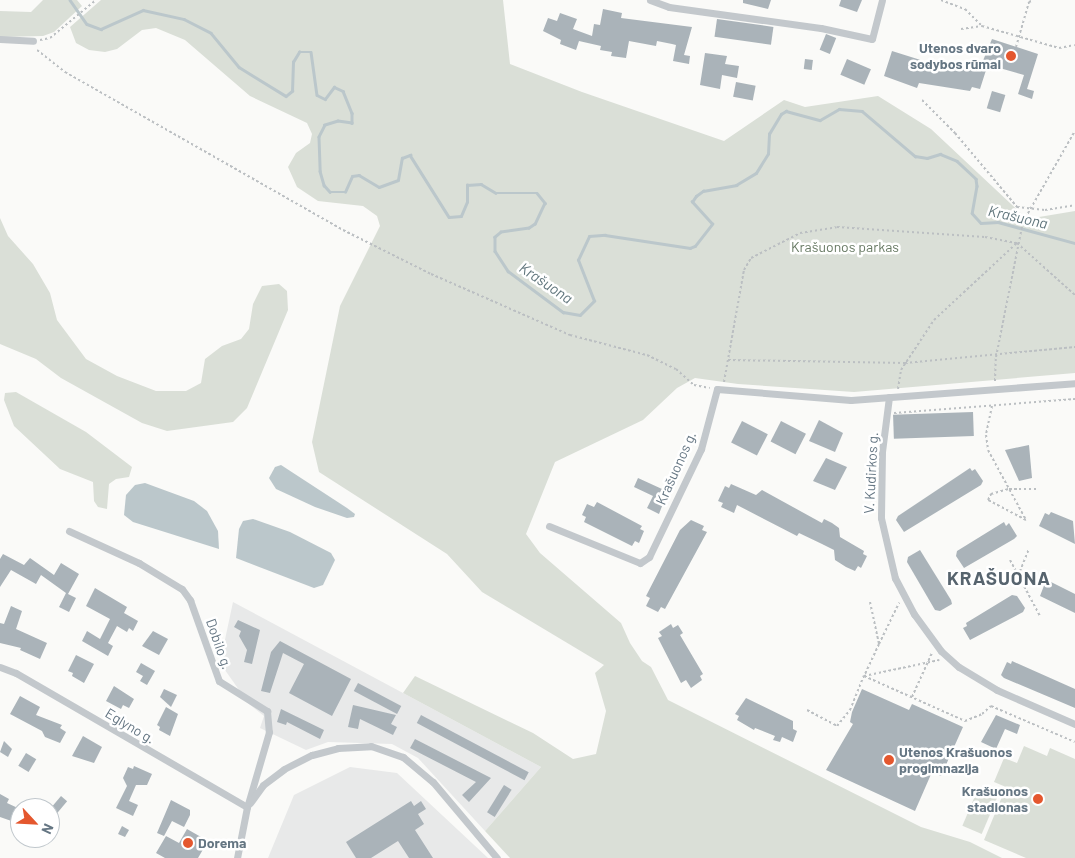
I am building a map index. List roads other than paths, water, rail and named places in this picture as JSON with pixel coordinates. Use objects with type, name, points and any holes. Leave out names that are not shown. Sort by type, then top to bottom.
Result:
[{"type":"street","points":[[650,0],[669,7],[821,28],[872,39],[882,0]]},
{"type":"street","points":[[0,39],[33,42]]},
{"type":"street","points":[[889,398],[1075,383]]},
{"type":"street","name":"Krašuonos g.","points":[[548,526],[640,563],[649,557],[701,449],[720,389],[851,400],[889,398]]},
{"type":"street","name":"V. Kudirkos g.","points":[[889,398],[882,452],[880,518],[886,550],[903,595],[936,644],[948,658],[997,690],[1075,724]]},
{"type":"street","name":"Dobilo g.","points":[[69,531],[139,563],[182,589],[193,607],[219,681],[267,710],[270,732],[247,807]]},
{"type":"street","name":"Eglyno g.","points":[[0,667],[16,673],[247,807]]},
{"type":"street","points":[[237,858],[247,807],[264,785],[284,769],[312,755],[338,748],[372,746],[403,757],[433,782],[497,858]]},
{"type":"waterway","name":"Krašuona","points":[[70,0],[87,24],[101,29],[143,10],[184,19],[211,33],[239,67],[286,96],[292,91],[293,62],[299,52],[311,52],[317,95],[325,99],[334,87],[343,91],[352,113],[352,123],[338,121],[325,125],[319,137],[320,171],[324,185],[330,192],[345,192],[352,176],[359,175],[379,187],[398,180],[402,158],[410,155],[449,217],[461,216],[467,202],[467,185],[481,184],[496,193],[537,193],[545,203],[535,224],[529,228],[501,232],[495,237],[495,251],[508,271],[563,312],[580,315],[594,301],[578,260],[589,236],[605,235],[690,248],[695,246],[712,224],[692,202],[696,196],[703,191],[736,185],[756,173],[768,154],[769,134],[781,114],[786,111],[820,120],[839,109],[862,111],[915,156],[927,158],[940,154],[957,161],[976,179],[977,186],[972,213],[981,223],[998,222],[1075,243]]},
{"type":"place","name":"Utenos dvaro sodybos rūmai","points":[[1011,56]]},
{"type":"place","name":"Utenos Krašuonos progimnazija","points":[[889,760]]},
{"type":"place","name":"Krašuonos stadionas","points":[[1038,799]]},
{"type":"place","name":"Dorema","points":[[188,843]]},
{"type":"district","name":"KRAŠUONA","points":[[999,578]]},
{"type":"park label","name":"Krašuonos parkas","points":[[845,247]]}]
